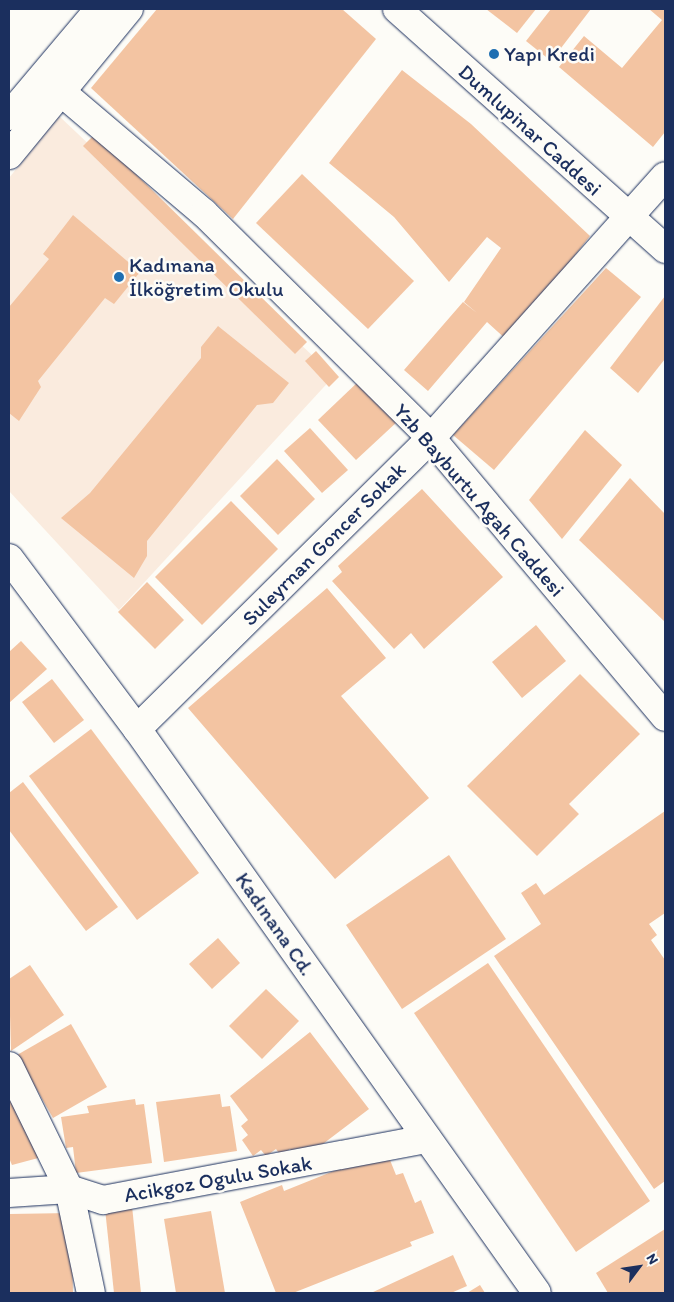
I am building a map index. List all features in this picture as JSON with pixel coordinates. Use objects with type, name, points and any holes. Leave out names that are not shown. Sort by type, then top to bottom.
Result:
[{"type":"street","points":[[9,116],[99,9]]},
{"type":"street","points":[[9,156],[60,91],[129,9]]},
{"type":"street","name":"Dumlupinar Caddesi","points":[[398,9],[626,216],[665,248]]},
{"type":"street","name":"Yzb Bayburtu Agah Caddesi","points":[[60,91],[204,214],[431,438],[665,717]]},
{"type":"street","name":"Suleyrnan Goncer Sokak","points":[[137,729],[431,438],[626,216],[665,176]]},
{"type":"street","name":"Kadınana Cd.","points":[[9,558],[137,729],[537,1293]]},
{"type":"street","points":[[9,1066],[69,1189],[91,1293]]},
{"type":"street","name":"Acikgoz Ogulu Sokak","points":[[9,1193],[69,1189],[103,1200],[427,1139]]},
{"type":"shaded area","name":"Kadınana İlköğretim Okulu","points":[[59,116],[334,376],[119,610],[9,491],[9,178]]},
{"type":"building","points":[[157,9],[342,9],[376,39],[233,219],[91,88]]},
{"type":"building","points":[[486,9],[536,9],[517,33]]},
{"type":"building","points":[[551,9],[591,9],[551,61],[526,41]]},
{"type":"building","points":[[649,9],[665,9],[665,132],[653,147],[559,67],[584,36],[622,68],[662,20]]},
{"type":"building","points":[[402,70],[471,124],[590,236],[508,341],[487,322],[428,391],[404,370],[463,302],[477,313],[464,302],[501,248],[487,237],[449,282],[394,217],[329,163]]},
{"type":"building","points":[[95,134],[307,342],[295,354],[83,146]]},
{"type":"building","points":[[302,174],[414,281],[368,329],[256,223]]},
{"type":"building","points":[[73,215],[140,272],[114,304],[105,298],[38,381],[41,387],[19,421],[9,413],[9,307],[49,259],[43,254]]},
{"type":"building","points":[[606,268],[641,297],[494,470],[453,435]]},
{"type":"building","points":[[665,296],[665,359],[638,393],[610,368]]},
{"type":"building","points":[[218,326],[289,383],[273,403],[257,405],[147,541],[147,556],[134,578],[61,518],[90,493],[201,358],[201,347]]},
{"type":"building","points":[[316,351],[339,377],[329,387],[305,361]]},
{"type":"building","points":[[360,380],[398,421],[356,460],[318,420]]},
{"type":"building","points":[[310,428],[348,470],[322,493],[284,451]]},
{"type":"building","points":[[585,430],[622,465],[562,539],[529,500]]},
{"type":"building","points":[[277,459],[315,499],[278,535],[240,496]]},
{"type":"building","points":[[630,478],[665,514],[665,622],[579,540]]},
{"type":"building","points":[[422,489],[503,577],[424,649],[411,633],[394,649],[332,581],[342,572],[338,566]]},
{"type":"building","points":[[231,501],[278,549],[202,625],[155,577]]},
{"type":"building","points":[[147,582],[184,620],[155,649],[118,612]]},
{"type":"building","points":[[327,588],[386,658],[341,696],[429,798],[335,879],[188,708]]},
{"type":"building","points":[[536,625],[566,661],[522,698],[492,662]]},
{"type":"building","points":[[21,641],[47,669],[9,703],[9,652]]},
{"type":"building","points":[[580,674],[640,734],[569,804],[579,814],[537,856],[467,786]]},
{"type":"building","points":[[52,679],[84,720],[54,743],[22,702]]},
{"type":"building","points":[[91,729],[199,873],[137,920],[29,776]]},
{"type":"building","points":[[23,782],[118,907],[86,931],[9,830],[9,793]]},
{"type":"building","points":[[665,811],[665,913],[649,924],[657,935],[651,940],[665,960],[665,1181],[654,1189],[494,956],[541,924],[521,893],[536,883],[544,895]]},
{"type":"building","points":[[449,855],[506,939],[402,1009],[346,925]]},
{"type":"building","points":[[218,938],[240,963],[212,989],[189,964]]},
{"type":"building","points":[[488,963],[650,1201],[576,1252],[414,1013]]},
{"type":"building","points":[[30,965],[64,1015],[11,1051],[9,979]]},
{"type":"building","points":[[266,989],[299,1021],[262,1059],[229,1026]]},
{"type":"building","points":[[71,1024],[107,1087],[53,1118],[17,1055]]},
{"type":"building","points":[[310,1032],[369,1109],[307,1156],[294,1155],[290,1149],[281,1156],[276,1149],[266,1156],[261,1150],[253,1156],[242,1140],[248,1135],[241,1126],[248,1120],[230,1096]]},
{"type":"building","points":[[9,1086],[42,1157],[12,1165],[9,1158]]},
{"type":"building","points":[[220,1094],[222,1107],[230,1106],[237,1151],[164,1162],[156,1102]]},
{"type":"building","points":[[135,1099],[136,1105],[144,1104],[152,1163],[76,1173],[73,1147],[66,1148],[61,1117],[89,1113],[87,1106]]},
{"type":"building","points":[[386,1150],[396,1175],[403,1173],[415,1203],[421,1200],[434,1233],[410,1242],[412,1246],[293,1293],[276,1293],[240,1202],[282,1185],[284,1191]]},
{"type":"building","points":[[132,1206],[141,1293],[114,1293],[105,1209]]},
{"type":"building","points":[[211,1211],[225,1293],[176,1293],[164,1219]]},
{"type":"building","points":[[71,1213],[73,1293],[9,1293],[9,1214]]},
{"type":"building","points":[[665,1229],[665,1293],[608,1293],[596,1273]]},
{"type":"building","points":[[453,1255],[467,1286],[451,1293],[371,1293]]},
{"type":"building","points":[[480,1285],[485,1293],[467,1293]]},
{"type":"place","name":"Yapı Kredi","points":[[494,54]]},
{"type":"place","name":"Kadınana İlköğretim Okulu","points":[[119,277]]}]
